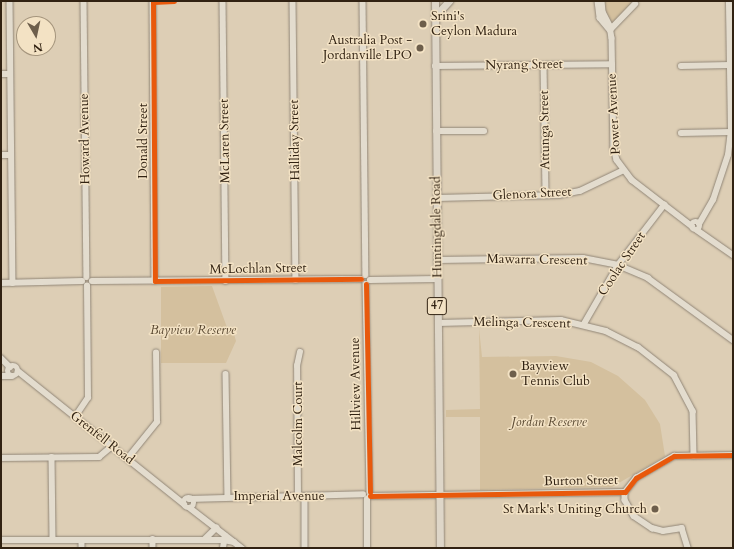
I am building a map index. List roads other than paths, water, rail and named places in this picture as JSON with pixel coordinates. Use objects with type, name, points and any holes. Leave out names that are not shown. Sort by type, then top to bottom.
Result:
[{"type":"main road","name":"Huntingdale Road","points":[[435,1],[440,548]]},
{"type":"main road","points":[[435,16],[448,1]]},
{"type":"street","points":[[10,1],[13,282]]},
{"type":"street","name":"Howard Avenue","points":[[84,1],[87,280]]},
{"type":"street","name":"Donald Street","points":[[154,1],[155,282]]},
{"type":"street","name":"McLaren Street","points":[[223,1],[226,281]]},
{"type":"street","name":"Halliday Street","points":[[293,1],[296,280]]},
{"type":"street","points":[[363,1],[363,277],[368,282],[438,279]]},
{"type":"street","name":"Power Avenue","points":[[598,1],[600,18],[610,30]]},
{"type":"street","name":"Power Avenue","points":[[602,1],[603,12],[610,30],[614,148],[622,171],[664,205],[696,225],[709,238],[733,255]]},
{"type":"street","points":[[696,225],[713,200],[728,155],[732,129],[730,1]]},
{"type":"street","points":[[610,30],[636,4]]},
{"type":"street","name":"Nyrang Street","points":[[435,66],[612,64]]},
{"type":"street","name":"Attunga Street","points":[[544,65],[546,195]]},
{"type":"street","points":[[681,66],[730,65]]},
{"type":"street","points":[[1,74],[10,74]]},
{"type":"street","points":[[681,133],[732,129]]},
{"type":"street","points":[[436,131],[484,131]]},
{"type":"street","points":[[1,155],[11,155]]},
{"type":"street","name":"Glenora Street","points":[[437,198],[546,195],[580,191],[622,171]]},
{"type":"street","name":"Coolac Street","points":[[584,324],[618,265],[664,205]]},
{"type":"street","name":"Mawarra Crescent","points":[[437,260],[583,258],[618,265],[648,278],[733,340]]},
{"type":"street","name":"McLochlan Street","points":[[1,283],[87,280],[155,282],[296,280],[363,277]]},
{"type":"street","points":[[75,417],[88,398],[87,280]]},
{"type":"street","name":"Hillview Avenue","points":[[367,548],[368,282]]},
{"type":"street","name":"Melinga Crescent","points":[[438,323],[561,320],[584,324],[606,331],[638,347],[674,375],[693,411],[694,456]]},
{"type":"street","name":"Malcolm Court","points":[[300,352],[297,366],[305,548]]},
{"type":"street","points":[[128,458],[156,422],[156,353]]},
{"type":"street","points":[[1,358],[9,369],[16,374]]},
{"type":"street","name":"Grenfell Road","points":[[9,369],[14,366],[16,374],[27,379],[178,497],[184,504],[192,505]]},
{"type":"street","points":[[1,376],[9,369]]},
{"type":"street","points":[[1,376],[16,374]]},
{"type":"street","points":[[226,374],[228,496]]},
{"type":"street","points":[[1,458],[99,457],[112,446]]},
{"type":"street","name":"Burton Street","points":[[440,494],[626,492],[636,478],[674,456],[733,455]]},
{"type":"street","points":[[52,457],[53,539]]},
{"type":"street","points":[[626,492],[626,500],[634,516],[652,528],[663,531],[682,528],[688,548]]},
{"type":"street","name":"Imperial Avenue","points":[[188,499],[228,496],[302,497],[440,494]]},
{"type":"street","name":"Grenfell Road","points":[[178,497],[188,499],[198,514],[216,528],[224,537]]},
{"type":"street","points":[[192,505],[203,497]]},
{"type":"street","points":[[184,504],[188,499]]},
{"type":"street","points":[[205,539],[216,528]]},
{"type":"street","points":[[223,548],[224,537]]},
{"type":"street","points":[[1,540],[205,539],[224,537],[242,548]]},
{"type":"street","points":[[153,539],[153,548]]},
{"type":"street","points":[[11,540],[11,548]]},
{"type":"street","points":[[82,540],[82,548]]},
{"type":"place","name":"Srini's Ceylon Madura","points":[[423,24]]},
{"type":"place","name":"Australia Post - Jordanville LPO","points":[[420,48]]},
{"type":"place","name":"Bayview Tennis Club","points":[[513,374]]},
{"type":"place","name":"St Mark's Uniting Church","points":[[655,509]]},
{"type":"park label","name":"Bayview Reserve","points":[[193,330]]},
{"type":"park label","name":"Jordan Reserve","points":[[549,422]]}]
